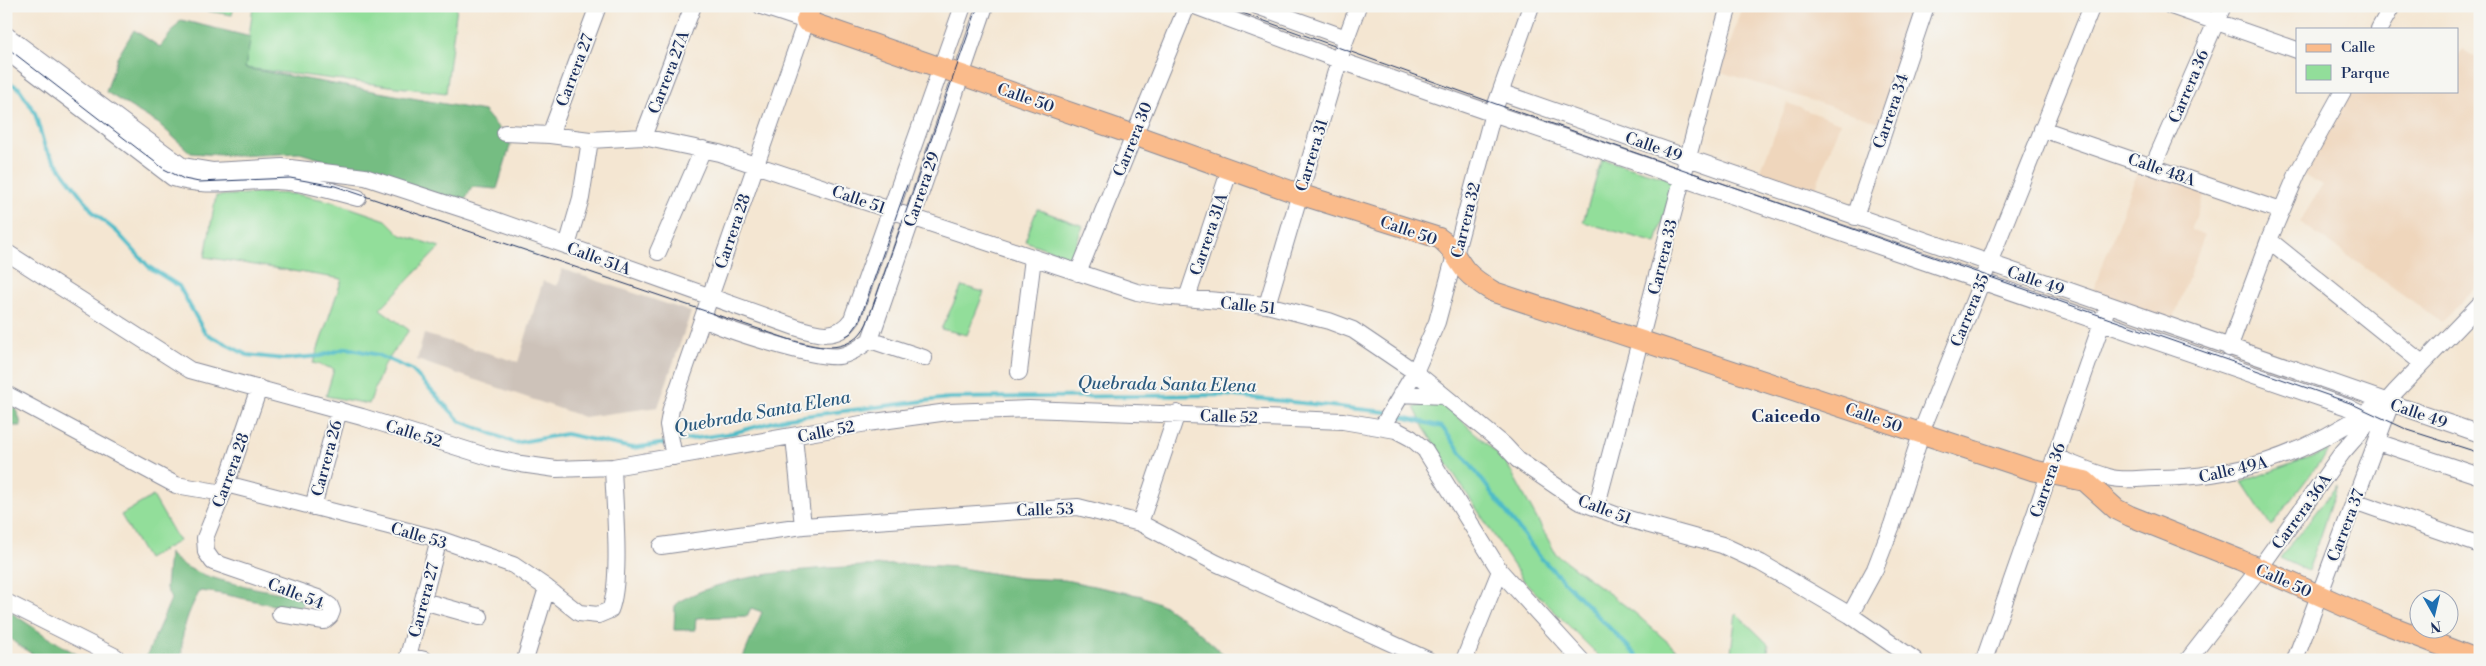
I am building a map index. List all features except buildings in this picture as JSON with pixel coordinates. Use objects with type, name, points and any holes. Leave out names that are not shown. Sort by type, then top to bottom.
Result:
[{"type":"main road","name":"Calle 50","points":[[808,14],[941,68],[1299,194],[1439,238],[1451,247],[1455,257],[1472,278],[1494,292],[2032,470],[2052,465],[2096,490],[2107,502],[2123,512],[2375,620],[2479,660]]},
{"type":"street","name":"Carrera 27","points":[[550,135],[598,6]]},
{"type":"street","name":"Carrera 27A","points":[[644,137],[694,6]]},
{"type":"street","name":"Calle 50","points":[[761,6],[808,14]]},
{"type":"street","name":"Carrera 29","points":[[834,334],[842,330],[852,319],[962,6]]},
{"type":"street","name":"Carrera 29","points":[[870,340],[985,6]]},
{"type":"street","name":"Carrera 30","points":[[1078,273],[1187,6]]},
{"type":"street","name":"Calle 49","points":[[1195,6],[1339,60],[1493,114],[1682,177],[2347,407],[2363,415]]},
{"type":"street","points":[[1258,6],[1346,38]]},
{"type":"street","name":"Carrera 31","points":[[1267,305],[1339,60],[1358,6]]},
{"type":"street","name":"Carrera 32","points":[[1385,422],[1415,372],[1437,322],[1493,113],[1531,6]]},
{"type":"street","name":"Carrera 33","points":[[1596,508],[1642,340],[1687,158],[1729,6]]},
{"type":"street","name":"Carrera 34","points":[[1855,217],[1926,6]]},
{"type":"street","name":"Carrera 35","points":[[1850,615],[1875,569],[1892,525],[1921,432],[1987,263],[2092,6]]},
{"type":"street","points":[[2172,6],[2296,50]]},
{"type":"street","name":"Carrera 36","points":[[2154,166],[2223,6]]},
{"type":"street","points":[[2380,28],[2392,6]]},
{"type":"street","name":"Carrera 28","points":[[673,454],[668,417],[704,319],[709,297],[808,14]]},
{"type":"street","name":"Calle 51A","points":[[6,35],[182,166],[212,171],[282,167],[365,178],[567,246],[804,330],[834,334]]},
{"type":"street","points":[[6,51],[173,178],[188,183],[207,184],[274,181],[300,183],[358,198]]},
{"type":"street","points":[[2229,348],[2269,240],[2298,172],[2342,92]]},
{"type":"street","name":"Calle 49","points":[[1508,95],[1987,263],[2109,303],[2229,348],[2480,434]]},
{"type":"street","name":"Calle 48A","points":[[2042,129],[2281,211]]},
{"type":"street","name":"Calle 51","points":[[506,133],[550,135],[590,140],[644,137],[703,150],[755,164],[1137,292],[1267,305],[1329,320],[1352,330],[1415,372],[1504,445],[1518,460],[1578,501],[1620,517],[1722,546],[1761,563],[1850,615],[1915,660]]},
{"type":"street","points":[[567,246],[582,198],[590,140]]},
{"type":"street","points":[[658,252],[703,150]]},
{"type":"street","name":"Carrera 31A","points":[[1187,298],[1230,169]]},
{"type":"street","points":[[2269,240],[2422,363]]},
{"type":"street","name":"Calle 52","points":[[6,252],[190,370],[339,410],[492,458],[521,464],[556,468],[613,467],[673,454],[948,412],[1029,409],[1385,422],[1411,438],[1425,450],[1500,571],[1581,660]]},
{"type":"street","points":[[1019,372],[1033,258]]},
{"type":"street","name":"Carrera 36","points":[[1984,660],[2109,303]]},
{"type":"street","name":"Carrera 37","points":[[2295,660],[2377,442],[2387,402],[2480,304]]},
{"type":"street","points":[[704,319],[808,354],[826,357],[840,356],[852,352],[870,340],[924,358]]},
{"type":"street","name":"Carrera 28","points":[[206,552],[205,538],[225,488],[259,388]]},
{"type":"street","name":"Calle 53","points":[[6,394],[176,485],[225,488],[313,506],[439,539],[513,566],[547,588],[579,613],[598,615],[610,610],[613,604],[616,562],[613,467]]},
{"type":"street","points":[[1400,395],[1444,396]]},
{"type":"street","name":"Calle 49A","points":[[2052,465],[2113,478],[2194,478],[2238,470],[2304,448],[2387,402]]},
{"type":"street","name":"Carrera 36A","points":[[2188,660],[2259,569],[2342,453],[2387,402]]},
{"type":"street","name":"Carrera 26","points":[[313,506],[339,410]]},
{"type":"street","points":[[1140,523],[1177,414]]},
{"type":"street","points":[[794,437],[803,526]]},
{"type":"street","points":[[2377,442],[2480,476]]},
{"type":"street","points":[[2096,490],[2113,478]]},
{"type":"street","points":[[2354,502],[2480,545]]},
{"type":"street","name":"Calle 53","points":[[661,546],[803,526],[1078,506],[1140,523],[1216,563],[1428,660]]},
{"type":"street","name":"Carrera 27","points":[[408,658],[439,539]]},
{"type":"street","name":"Calle 54","points":[[206,552],[213,562],[318,598],[330,606],[332,611],[330,616],[324,621],[280,614]]},
{"type":"street","points":[[1464,660],[1500,571]]},
{"type":"street","points":[[524,660],[547,588]]},
{"type":"street","points":[[423,601],[480,617]]},
{"type":"street","points":[[6,602],[116,658]]},
{"type":"street","points":[[408,658],[425,660]]},
{"type":"shaded area","points":[[1742,6],[1917,6],[1879,122],[1721,72]]},
{"type":"shaded area","points":[[2463,49],[2480,60],[2480,284],[2442,322],[2300,222],[2322,185],[2304,175],[2349,92],[2458,92],[2458,56]]},
{"type":"shaded area","points":[[1787,103],[1840,123],[1814,193],[1760,172]]},
{"type":"shaded area","points":[[2139,168],[2205,192],[2191,230],[2204,236],[2172,323],[2092,293]]},
{"type":"shaded area","points":[[562,269],[691,312],[658,407],[584,417],[417,360],[424,334],[518,362],[543,281],[557,286]]},
{"type":"green space","points":[[178,6],[234,6],[232,15]]},
{"type":"green space","points":[[253,6],[457,6],[446,93],[245,68]]},
{"type":"green space","points":[[181,20],[251,37],[245,68],[484,111],[511,143],[497,189],[472,187],[464,202],[300,153],[236,156],[191,153],[159,124],[106,92],[117,58],[134,30],[160,47]]},
{"type":"green space","points":[[1602,159],[1674,180],[1656,243],[1583,222]]},
{"type":"green space","points":[[260,193],[296,194],[334,202],[386,220],[401,235],[440,247],[380,309],[409,330],[383,367],[369,404],[326,396],[334,369],[313,363],[342,279],[205,257],[216,196]]},
{"type":"green space","points":[[1037,209],[1083,226],[1071,258],[1025,241]]},
{"type":"green space","points":[[962,286],[984,292],[967,335],[941,329]]},
{"type":"green space","points":[[6,400],[12,404],[20,418],[21,426],[11,426],[6,429]]},
{"type":"green space","points":[[1442,402],[1506,462],[1556,554],[1635,613],[1688,660],[1603,660],[1523,580],[1424,428],[1414,407]]},
{"type":"green space","points":[[2329,450],[2271,526],[2242,482]]},
{"type":"green space","points":[[2337,485],[2308,571],[2280,558]]},
{"type":"green space","points":[[153,496],[179,541],[147,559],[121,515]]},
{"type":"green space","points":[[169,553],[180,563],[194,571],[249,587],[300,597],[303,604],[300,609],[200,591],[191,607],[185,624],[182,641],[182,660],[145,660],[171,599],[166,588]]},
{"type":"green space","points":[[904,564],[956,567],[1020,578],[1065,580],[1142,596],[1163,605],[1189,623],[1230,660],[742,660],[762,612],[751,608],[747,616],[696,618],[695,630],[674,630],[675,607],[678,602],[729,582],[788,572]]},
{"type":"green space","points":[[6,609],[86,660],[41,660],[14,642],[6,634]]},
{"type":"green space","points":[[1736,613],[1769,645],[1766,660],[1730,660]]},
{"type":"waterway","name":"Quebrada Santa Elena","points":[[6,81],[19,88],[35,113],[45,148],[94,213],[117,232],[149,267],[179,286],[205,333],[247,355],[284,359],[320,356],[347,348],[378,355],[412,370],[460,421],[515,443],[566,434],[632,448],[667,443]]},
{"type":"waterway","name":"Quebrada Santa Elena","points":[[676,441],[733,433],[787,418],[949,398],[1225,395],[1387,412]]},
{"type":"waterway","name":"Quebrada Santa Elena","points":[[1396,415],[1442,427],[1540,557],[1641,660]]},
{"type":"tram line","points":[[6,47],[164,169],[184,179],[199,182],[290,178],[335,186],[794,341],[815,346],[835,347],[853,340],[861,333],[867,323],[978,6]]},
{"type":"tram line","points":[[1223,6],[1496,104],[2350,403],[2408,430],[2480,453]]},
{"type":"tram line","points":[[846,336],[851,333],[859,322],[907,185]]},
{"type":"district","name":"Caicedo","points":[[1786,416]]}]
